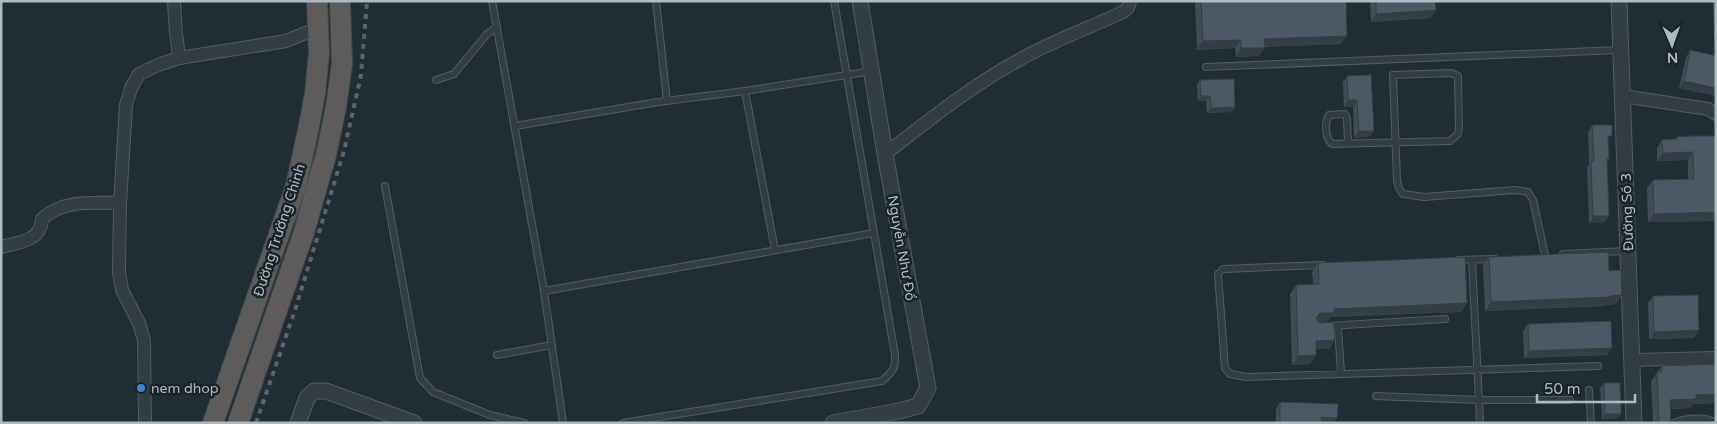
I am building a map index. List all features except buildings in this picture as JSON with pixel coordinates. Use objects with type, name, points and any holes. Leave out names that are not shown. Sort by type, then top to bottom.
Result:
[{"type":"highway","name":"Đường Trường Chinh","points":[[213,423],[296,186],[308,131],[319,53],[317,1]]},
{"type":"highway","name":"Đường Trường Chinh","points":[[238,423],[304,232],[326,155],[336,107],[342,64],[340,1]]},
{"type":"street","points":[[174,1],[179,58]]},
{"type":"street","name":"Nguyễn Như Đổ","points":[[833,423],[918,406],[928,388],[885,154],[860,1]]},
{"type":"street","points":[[885,154],[998,72],[1042,47],[1123,12],[1128,8],[1130,1]]},
{"type":"street","name":"Đường Số 3","points":[[1619,1],[1634,423]]},
{"type":"street","points":[[145,423],[144,340],[139,323],[122,290],[119,272],[120,203],[126,105],[131,88],[140,74],[158,64],[179,58],[286,40],[318,28]]},
{"type":"street","points":[[1623,96],[1708,109],[1716,114]]},
{"type":"street","points":[[1,247],[34,237],[42,228],[42,218],[46,214],[65,205],[75,203],[120,203]]},
{"type":"street","points":[[1633,360],[1716,358]]},
{"type":"street","points":[[298,423],[307,398],[314,391],[326,391],[414,423]]},
{"type":"lane","points":[[492,1],[544,291],[563,423]]},
{"type":"lane","points":[[656,1],[667,101]]},
{"type":"lane","points":[[623,423],[882,381],[892,373],[896,364],[834,1]]},
{"type":"lane","points":[[436,80],[454,74],[487,34],[497,27]]},
{"type":"lane","points":[[1206,67],[1621,50]]},
{"type":"lane","points":[[515,126],[667,101],[872,71]]},
{"type":"lane","points":[[1348,143],[1347,118],[1345,114],[1329,116],[1327,119],[1326,136],[1332,144],[1395,141],[1450,141],[1455,137],[1459,129],[1458,76],[1451,73],[1392,75],[1395,141],[1397,180],[1398,188],[1403,194],[1424,197],[1515,190],[1528,192],[1533,200],[1545,256]]},
{"type":"lane","points":[[745,91],[774,250]]},
{"type":"lane","points":[[385,186],[420,378],[433,392],[490,414],[524,423]]},
{"type":"lane","points":[[544,291],[874,233]]},
{"type":"lane","points":[[1536,256],[1629,251]]},
{"type":"lane","points":[[1452,261],[1500,258]]},
{"type":"lane","points":[[1472,260],[1480,423]]},
{"type":"lane","points":[[1332,265],[1223,269],[1218,274],[1225,368],[1230,374],[1246,377],[1598,366]]},
{"type":"lane","points":[[1323,326],[1445,319]]},
{"type":"lane","points":[[1338,326],[1341,374]]},
{"type":"lane","points":[[496,355],[552,345]]},
{"type":"lane","points":[[1588,390],[1591,423]]},
{"type":"lane","points":[[1376,396],[1479,400],[1570,400]]},
{"type":"lane","points":[[1674,423],[1680,420],[1709,419],[1715,423]]},
{"type":"railway","points":[[256,423],[295,310],[344,151],[361,75],[367,1]]},
{"type":"place","name":"nem dhop","points":[[141,388]]}]
